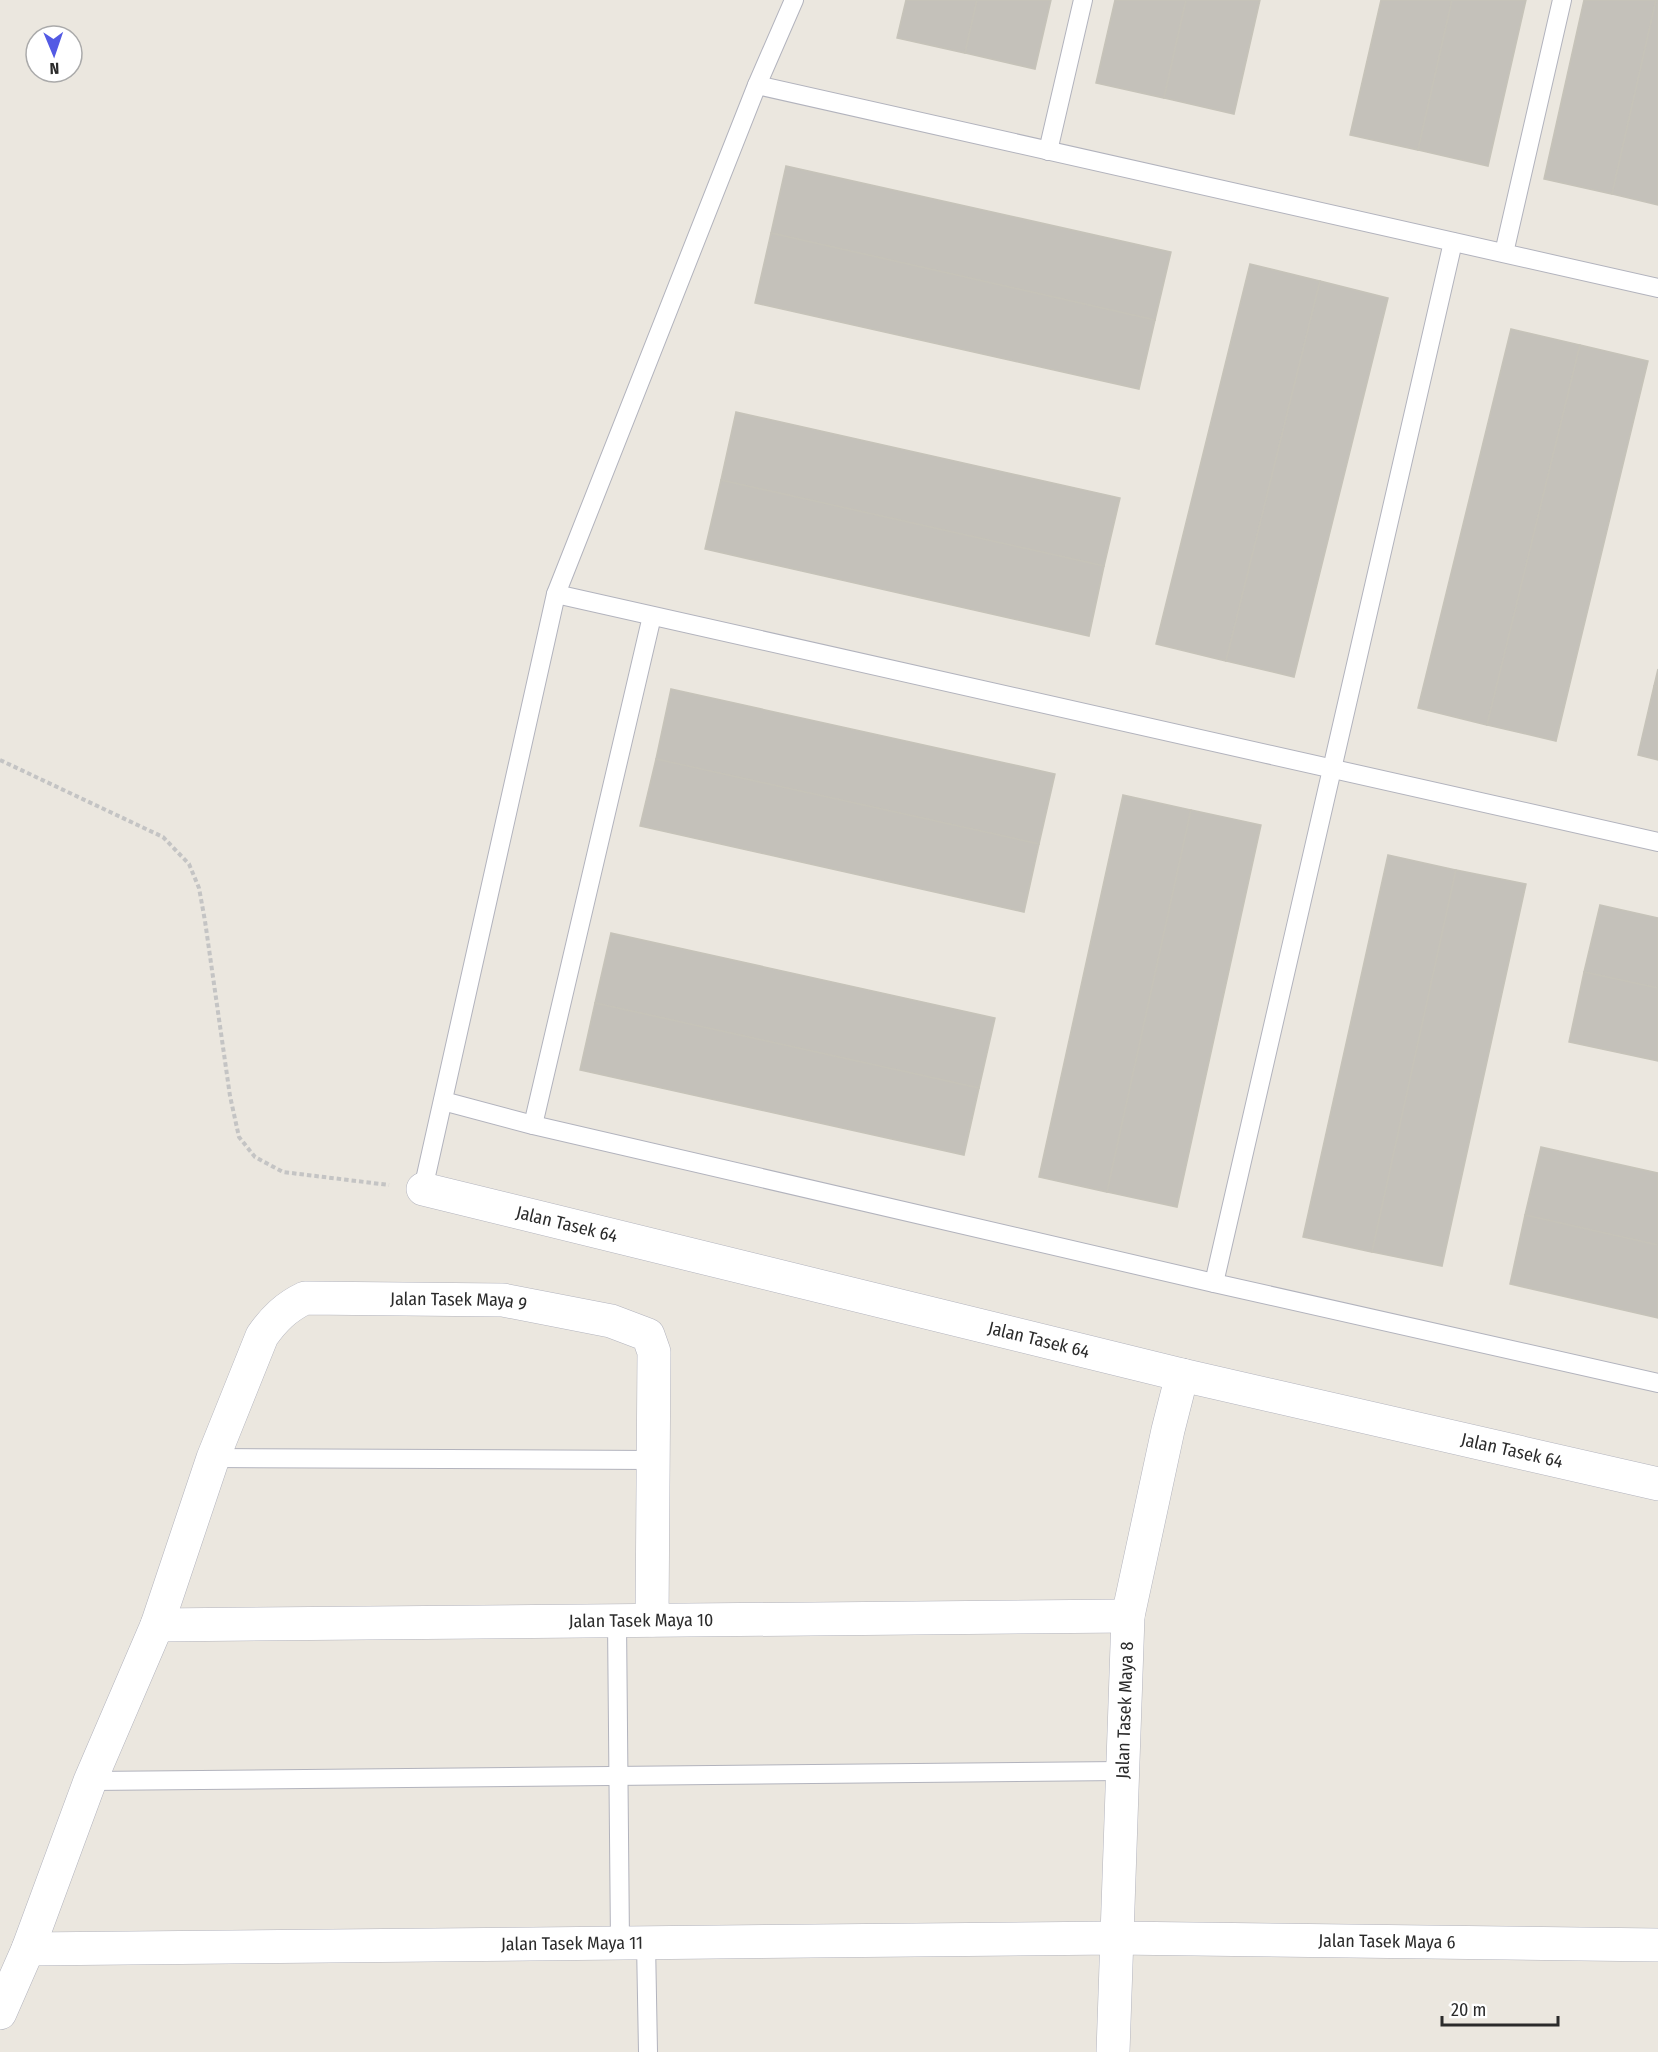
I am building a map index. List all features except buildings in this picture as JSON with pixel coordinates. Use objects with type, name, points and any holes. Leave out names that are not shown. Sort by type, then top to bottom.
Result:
[{"type":"street","name":"Jalan Tasek 64","points":[[423,1190],[1182,1375],[1658,1484]]},
{"type":"street","name":"Jalan Tasek Maya 9","points":[[213,1458],[262,1336],[273,1321],[291,1305],[305,1298],[503,1300],[611,1321],[648,1335],[654,1352],[652,1460]]},
{"type":"street","name":"Jalan Tasek Maya 8","points":[[1113,2052],[1128,1616],[1182,1375]]},
{"type":"street","points":[[0,2013],[28,1948],[90,1781],[157,1625],[213,1458]]},
{"type":"street","points":[[652,1460],[652,1620]]},
{"type":"street","name":"Jalan Tasek Maya 10","points":[[157,1625],[1128,1616]]},
{"type":"street","name":"Jalan Tasek Maya 11","points":[[28,1948],[1116,1938]]},
{"type":"street","name":"Jalan Tasek Maya 6","points":[[1116,1938],[1658,1945]]},
{"type":"lane","points":[[423,1190],[556,594],[757,85],[794,0]]},
{"type":"lane","points":[[1048,151],[1083,0]]},
{"type":"lane","points":[[1504,254],[1562,0]]},
{"type":"lane","points":[[757,85],[1658,288]]},
{"type":"lane","points":[[1214,1283],[1453,242]]},
{"type":"lane","points":[[556,594],[1658,843]]},
{"type":"lane","points":[[533,1125],[652,616]]},
{"type":"lane","points":[[443,1101],[533,1125],[1658,1383]]},
{"type":"lane","points":[[213,1458],[652,1460]]},
{"type":"lane","points":[[617,1621],[618,1776],[633,1943],[648,2052]]},
{"type":"lane","points":[[90,1781],[1121,1771]]},
{"type":"path","points":[[0,760],[163,837],[189,864],[199,888],[230,1096],[239,1137],[255,1157],[283,1172],[423,1190]]}]
